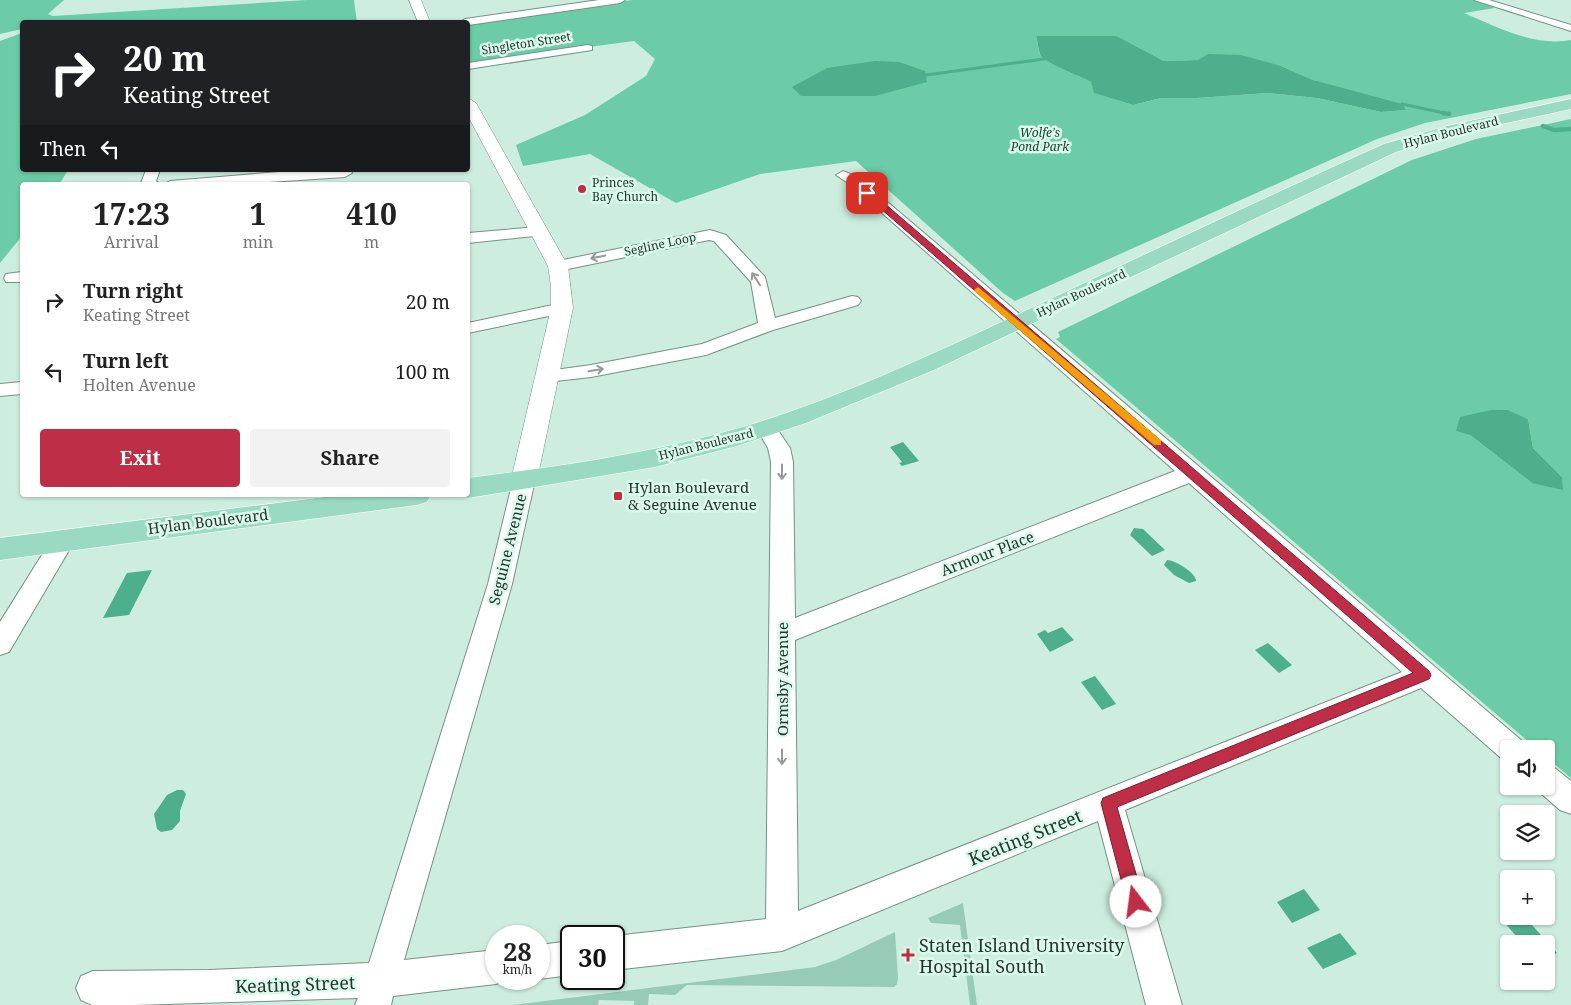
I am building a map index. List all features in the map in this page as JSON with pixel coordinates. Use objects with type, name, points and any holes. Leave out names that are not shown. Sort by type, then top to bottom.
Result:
[{"type":"main road","name":"Hylan Boulevard","points":[[470,488],[633,462],[709,445],[766,428],[866,391],[1390,148],[1447,130],[1571,104]]},
{"type":"main road","name":"Hylan Boulevard","points":[[0,549],[401,497]]},
{"type":"street","points":[[415,0],[423,20]]},
{"type":"street","points":[[470,21],[620,0]]},
{"type":"street","points":[[1479,0],[1571,28]]},
{"type":"street","name":"Singleton Street","points":[[470,66],[588,48]]},
{"type":"street","name":"Seguine Avenue","points":[[377,992],[500,584],[562,308],[558,266],[470,107]]},
{"type":"street","points":[[202,182],[309,172]]},
{"type":"street","points":[[332,172],[345,173]]},
{"type":"street","points":[[842,176],[853,180],[1500,740]]},
{"type":"street","points":[[470,238],[538,232]]},
{"type":"street","name":"Segline Loop","points":[[558,266],[698,236],[715,236],[720,238],[759,281],[767,326]]},
{"type":"street","points":[[547,376],[591,371],[706,349],[767,326],[852,301]]},
{"type":"street","points":[[470,328],[562,308]]},
{"type":"street","points":[[0,390],[20,388]]},
{"type":"street","name":"Ormsby Avenue","points":[[766,428],[780,448],[782,456],[782,934]]},
{"type":"street","name":"Armour Place","points":[[782,634],[1193,473]]},
{"type":"street","points":[[0,644],[63,540]]},
{"type":"street","name":"Keating Street","points":[[625,952],[782,934],[1424,675]]},
{"type":"street","points":[[1555,787],[1571,800]]},
{"type":"street","points":[[1108,803],[1164,1005]]},
{"type":"street","name":"Keating Street","points":[[93,988],[209,987],[377,992],[485,969]]},
{"type":"shaded area","points":[[1036,36],[1117,36],[1164,61],[1198,60],[1208,54],[1241,55],[1281,66],[1313,80],[1402,104],[1406,110],[1381,112],[1317,98],[1268,93],[1197,98],[1161,98],[1133,105],[1094,93],[1091,82],[1044,59],[1040,54]]},
{"type":"shaded area","points":[[875,61],[899,62],[925,71],[927,82],[875,96],[801,96],[792,87],[827,68]]},
{"type":"shaded area","points":[[1491,410],[1508,410],[1528,419],[1533,448],[1562,477],[1563,490],[1532,483],[1470,435],[1456,431],[1460,417]]},
{"type":"shaded area","points":[[903,442],[919,461],[902,466],[899,463],[902,462],[890,447]]},
{"type":"shaded area","points":[[1134,528],[1143,529],[1165,550],[1152,556],[1130,535]]},
{"type":"shaded area","points":[[1167,560],[1175,562],[1193,574],[1196,581],[1189,583],[1174,575],[1164,565]]},
{"type":"shaded area","points":[[152,570],[129,615],[103,618],[127,573]]},
{"type":"shaded area","points":[[1062,627],[1074,640],[1050,652],[1037,634],[1045,630],[1048,633]]},
{"type":"shaded area","points":[[1268,643],[1292,665],[1279,673],[1255,650]]},
{"type":"shaded area","points":[[1095,676],[1116,704],[1102,710],[1081,682]]},
{"type":"shaded area","points":[[177,790],[183,790],[186,794],[180,811],[180,821],[172,830],[161,832],[157,829],[154,814],[167,795]]},
{"type":"shaded area","points":[[1304,889],[1320,910],[1292,923],[1277,902]]},
{"type":"shaded area","points":[[963,903],[977,1005],[970,1005],[960,925],[931,923],[928,918]]},
{"type":"shaded area","points":[[1506,925],[1532,925],[1541,935],[1515,935]]},
{"type":"shaded area","points":[[895,932],[898,978],[897,984],[894,987],[687,985],[675,995],[649,994],[648,1005],[634,1005],[634,1001],[599,1000],[598,1005],[513,1005],[815,967],[836,960]]},
{"type":"shaded area","points":[[1340,933],[1357,954],[1323,969],[1307,948]]},
{"type":"green space","points":[[0,0],[64,0],[48,14],[53,16],[307,0],[354,0],[357,20],[20,20],[20,29],[0,34]]},
{"type":"green space","name":"Wolfe's Pond Park","points":[[632,0],[1473,0],[1495,8],[1464,13],[1503,30],[1543,41],[1571,40],[1571,94],[1425,123],[1377,139],[1015,301],[1003,293],[856,161],[760,174],[676,203],[590,154],[523,166],[516,145],[585,115],[646,76],[655,59],[634,41],[470,63],[470,25]],"holes":[[[1036,36],[1117,36],[1164,61],[1198,60],[1281,66],[1313,80],[1406,110],[1381,112],[1317,98],[1268,93],[1197,98],[1161,98],[1133,105],[1095,93],[1091,82],[1044,59],[1040,54]]]},
{"type":"green space","points":[[20,34],[20,172],[67,172],[61,182],[20,182],[20,238],[0,263],[0,41]]},
{"type":"green space","points":[[1571,119],[1571,778],[1555,765],[1555,740],[1526,740],[1056,339],[1060,337],[1058,332],[1412,160],[1476,139]],"holes":[[[1491,410],[1508,410],[1528,419],[1533,448],[1562,477],[1532,483],[1470,435]]]},
{"type":"waterway","points":[[926,75],[1044,59]]},
{"type":"waterway","points":[[1402,104],[1449,114],[1443,113]]},
{"type":"waterway","points":[[1543,126],[1554,130],[1571,129]]},
{"type":"slow traffic","points":[[978,290],[1158,443]]},
{"type":"place","name":"Princes Bay Church","points":[[582,189]]},
{"type":"place","name":"Hylan Boulevard & Seguine Avenue","points":[[618,496]]},
{"type":"place","name":"Staten Island University Hospital South","points":[[908,955]]},
{"type":"route","points":[[867,193],[1424,675],[1108,803],[1136,902]]}]
